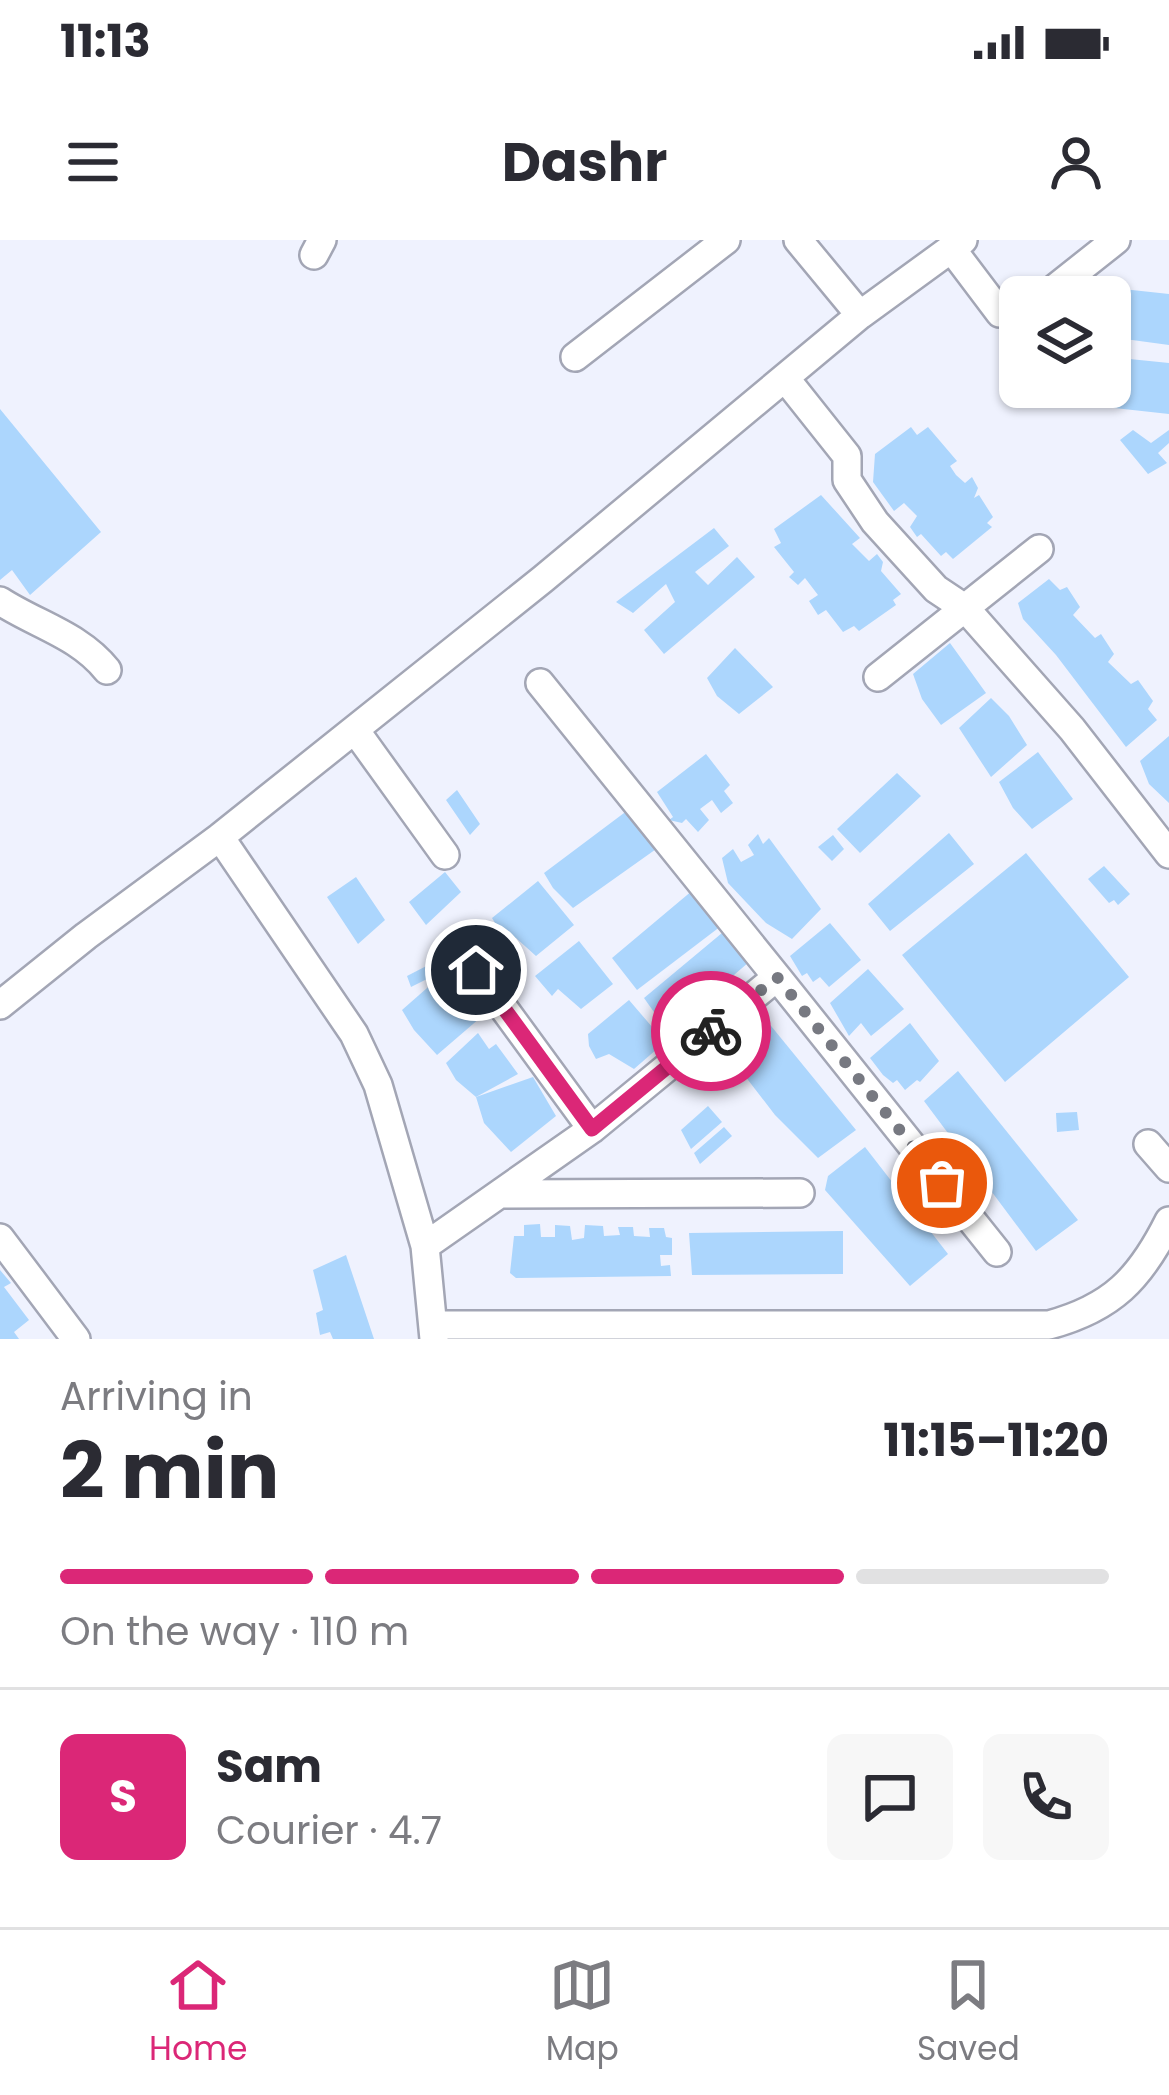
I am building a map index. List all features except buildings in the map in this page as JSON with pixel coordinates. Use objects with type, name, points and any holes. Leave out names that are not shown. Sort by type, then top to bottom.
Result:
[{"type":"street","points":[[575,357],[726,240]]},
{"type":"street","points":[[798,240],[860,315]]},
{"type":"street","points":[[1071,276],[1116,240]]},
{"type":"street","points":[[0,1005],[355,730],[860,315],[957,244],[999,311]]},
{"type":"street","points":[[785,378],[848,456],[847,480],[875,522],[936,589],[966,609],[1072,729],[1169,854]]},
{"type":"street","points":[[878,677],[1039,549]]},
{"type":"street","points":[[3,592],[91,650],[107,670]]},
{"type":"street","points":[[540,683],[997,1252]]},
{"type":"street","points":[[355,730],[445,855]]},
{"type":"street","points":[[220,837],[354,1034],[378,1085],[425,1246],[435,1332],[1049,1325],[1093,1311],[1119,1294],[1146,1262],[1169,1221]]},
{"type":"street","points":[[476,970],[592,1129]]},
{"type":"street","points":[[425,1246],[592,1129],[777,977]]},
{"type":"street","points":[[1148,1144],[1169,1168]]},
{"type":"street","points":[[500,1194],[800,1192]]},
{"type":"street","points":[[0,1238],[76,1339]]},
{"type":"way so far","points":[[711,1031],[777,977],[942,1183]]},
{"type":"route","points":[[476,970],[592,1129],[711,1031]]}]
